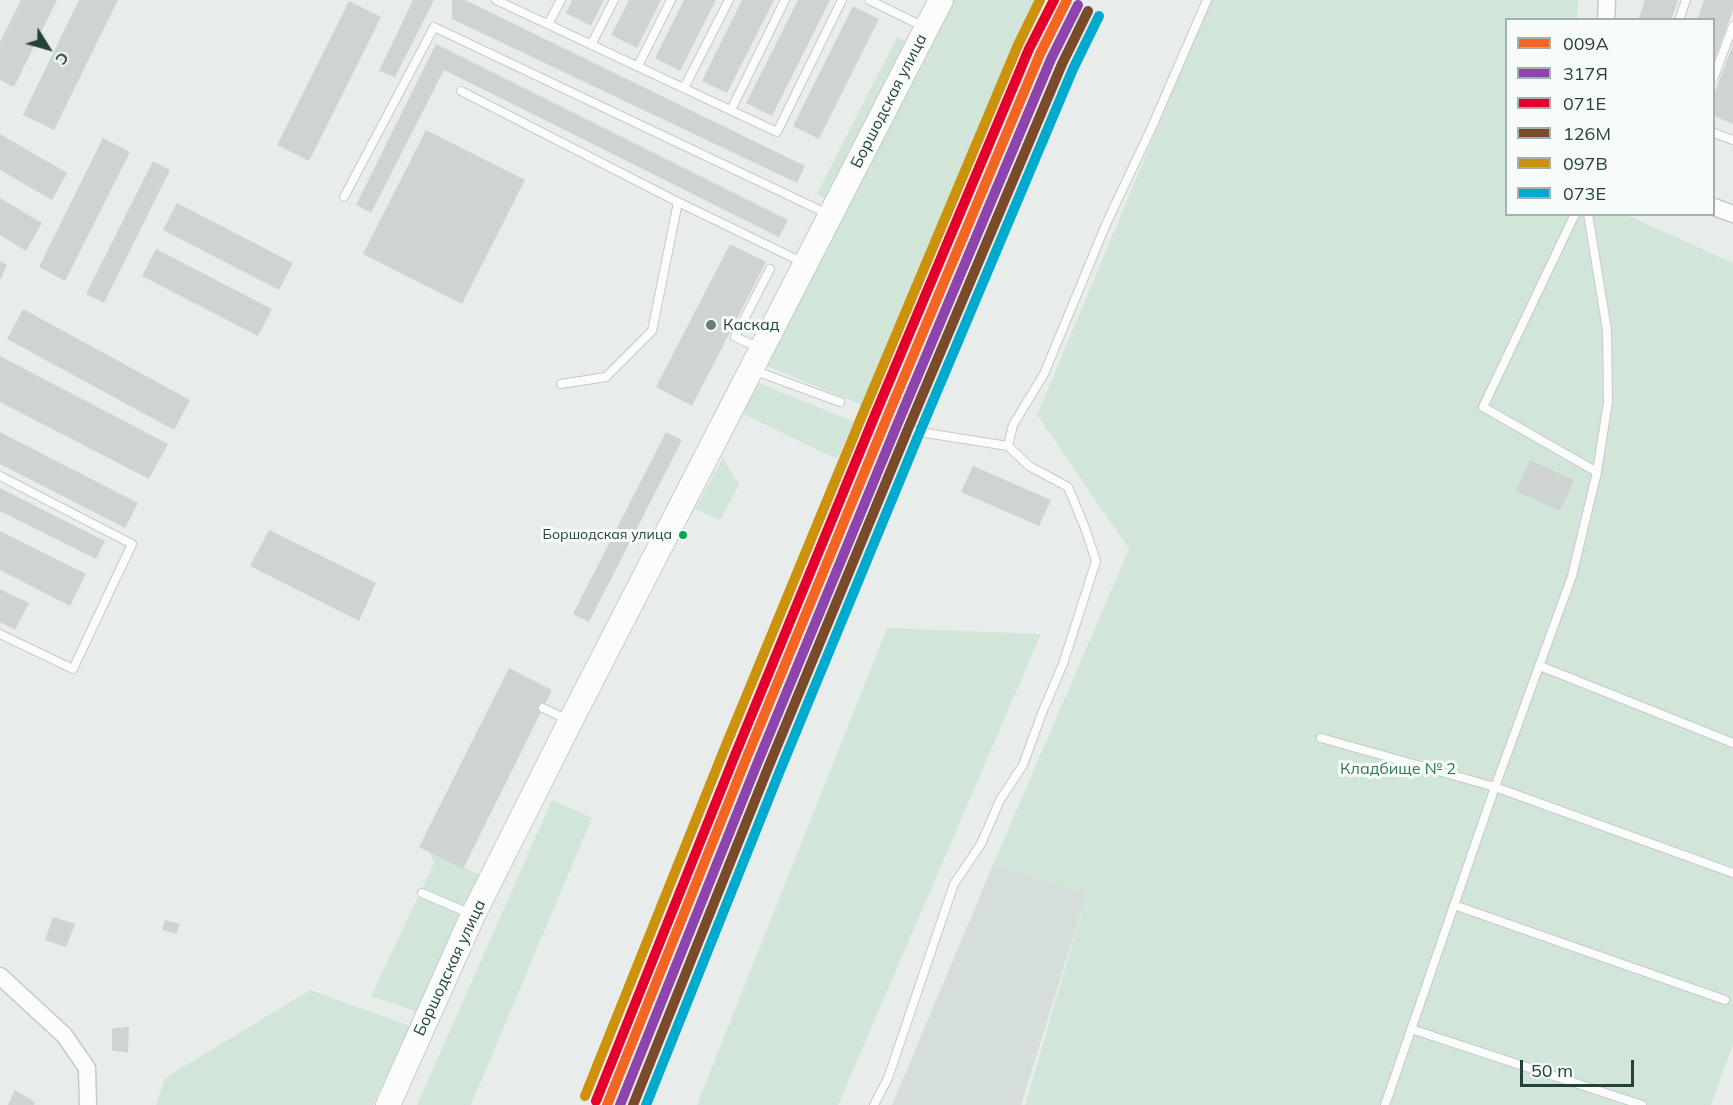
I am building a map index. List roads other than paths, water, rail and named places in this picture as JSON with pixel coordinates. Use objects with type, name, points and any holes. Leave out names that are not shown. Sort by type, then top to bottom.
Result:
[{"type":"street","name":"Боршодская улица","points":[[387,1105],[473,915],[941,0]]},
{"type":"street","points":[[1606,18],[1607,0]]},
{"type":"street","points":[[1715,208],[1733,214]]},
{"type":"street","points":[[0,976],[64,1035],[81,1059],[87,1068],[88,1105]]},
{"type":"lane","points":[[498,0],[777,132],[842,0]]},
{"type":"lane","points":[[549,24],[561,0]]},
{"type":"lane","points":[[591,45],[614,0]]},
{"type":"lane","points":[[638,66],[671,0]]},
{"type":"lane","points":[[684,88],[729,0]]},
{"type":"lane","points":[[730,110],[784,0]]},
{"type":"lane","points":[[869,0],[927,28]]},
{"type":"lane","points":[[1008,446],[1013,425],[1044,374],[1103,233],[1207,0]]},
{"type":"lane","points":[[1680,18],[1686,0]]},
{"type":"lane","points":[[1715,72],[1733,26]]},
{"type":"lane","points":[[344,197],[434,27],[830,216]]},
{"type":"lane","points":[[461,91],[805,264]]},
{"type":"lane","points":[[1715,134],[1733,140]]},
{"type":"lane","points":[[561,384],[606,377],[652,331],[678,202]]},
{"type":"lane","points":[[1574,216],[1484,407],[1597,472]]},
{"type":"lane","points":[[1385,1105],[1494,787],[1572,576],[1597,472],[1608,402],[1607,330],[1588,216]]},
{"type":"lane","points":[[770,269],[735,337],[756,359],[840,402]]},
{"type":"lane","points":[[874,1105],[888,1078],[954,884],[981,844],[1000,800],[1023,765],[1063,664],[1096,561],[1086,528],[1068,487],[1029,466],[1008,446],[913,431]]},
{"type":"lane","points":[[0,476],[132,544],[73,669],[0,634]]},
{"type":"lane","points":[[1540,666],[1733,743]]},
{"type":"lane","points":[[543,708],[570,722]]},
{"type":"lane","points":[[1321,738],[1494,787],[1733,873]]},
{"type":"lane","points":[[422,893],[473,915]]},
{"type":"lane","points":[[1454,905],[1725,1000]]},
{"type":"lane","points":[[1411,1029],[1642,1105]]},
{"type":"place","name":"Каскад","points":[[711,325]]},
{"type":"place","name":"Боршодская улица","points":[[683,535]]},
{"type":"park label","name":"Кладбище № 2","points":[[1398,769]]}]
